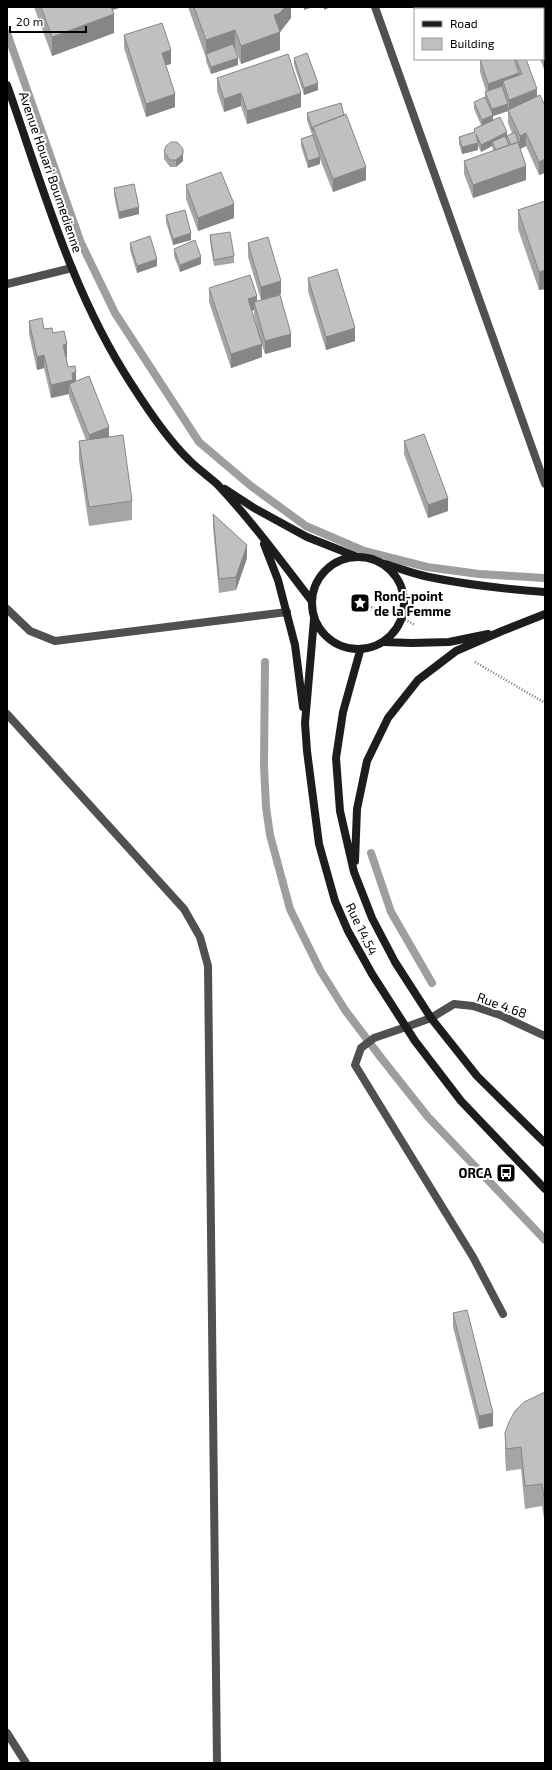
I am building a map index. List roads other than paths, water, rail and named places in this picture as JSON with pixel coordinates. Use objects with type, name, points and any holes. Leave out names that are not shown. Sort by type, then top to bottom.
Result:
[{"type":"main road","name":"Avenue Houari Boumedienne","points":[[7,85],[72,268],[101,332],[132,385],[163,429],[188,460],[216,484]]},
{"type":"main road","points":[[216,484],[261,536],[311,600]]},
{"type":"main road","points":[[216,484],[254,508],[308,537],[355,556],[370,558],[384,564],[428,577],[502,589],[545,592]]},
{"type":"main road","points":[[261,536],[278,580],[295,645],[305,723]]},
{"type":"main road","points":[[355,556],[339,560],[325,570],[315,584],[311,600],[314,619],[322,633],[334,643],[360,651],[384,642],[394,631],[402,618],[404,603],[402,588],[395,575],[384,564]]},
{"type":"main road","points":[[354,872],[357,809],[367,761],[388,718],[418,680],[456,651],[545,614]]},
{"type":"main road","name":"Rue 14.54","points":[[314,619],[305,723],[314,815],[325,871],[335,901],[348,931],[372,974],[415,1041],[462,1101],[545,1189]]},
{"type":"main road","points":[[384,642],[412,644],[448,642],[502,631]]},
{"type":"main road","name":"Rue 14.54","points":[[360,651],[343,712],[336,758],[340,811],[354,872],[372,918],[395,962],[431,1018],[477,1076],[545,1142]]},
{"type":"street","points":[[376,7],[545,484]]},
{"type":"street","points":[[7,284],[72,268]]},
{"type":"street","points":[[7,609],[30,631],[55,641],[287,612]]},
{"type":"street","points":[[7,714],[184,909],[200,937],[208,966],[217,1763]]},
{"type":"street","name":"Rue 4.68","points":[[503,1314],[473,1257],[355,1065],[361,1048],[374,1038],[431,1018],[454,1004],[473,1006],[500,1015],[545,1036]]},
{"type":"street","points":[[7,1733],[26,1763]]},
{"type":"waterway","points":[[7,33],[81,243],[115,313],[199,442],[251,486],[306,526],[364,551],[427,567],[479,574],[545,578]]},
{"type":"waterway","points":[[265,662],[264,766],[266,807],[270,835],[290,909],[320,970],[345,1010],[382,1059],[428,1117],[545,1240]]},
{"type":"waterway","points":[[371,853],[391,912],[432,983]]},
{"type":"place","name":"Rond-point de la Femme","points":[[360,603]]},
{"type":"place","name":"ORCA","points":[[506,1173]]}]
